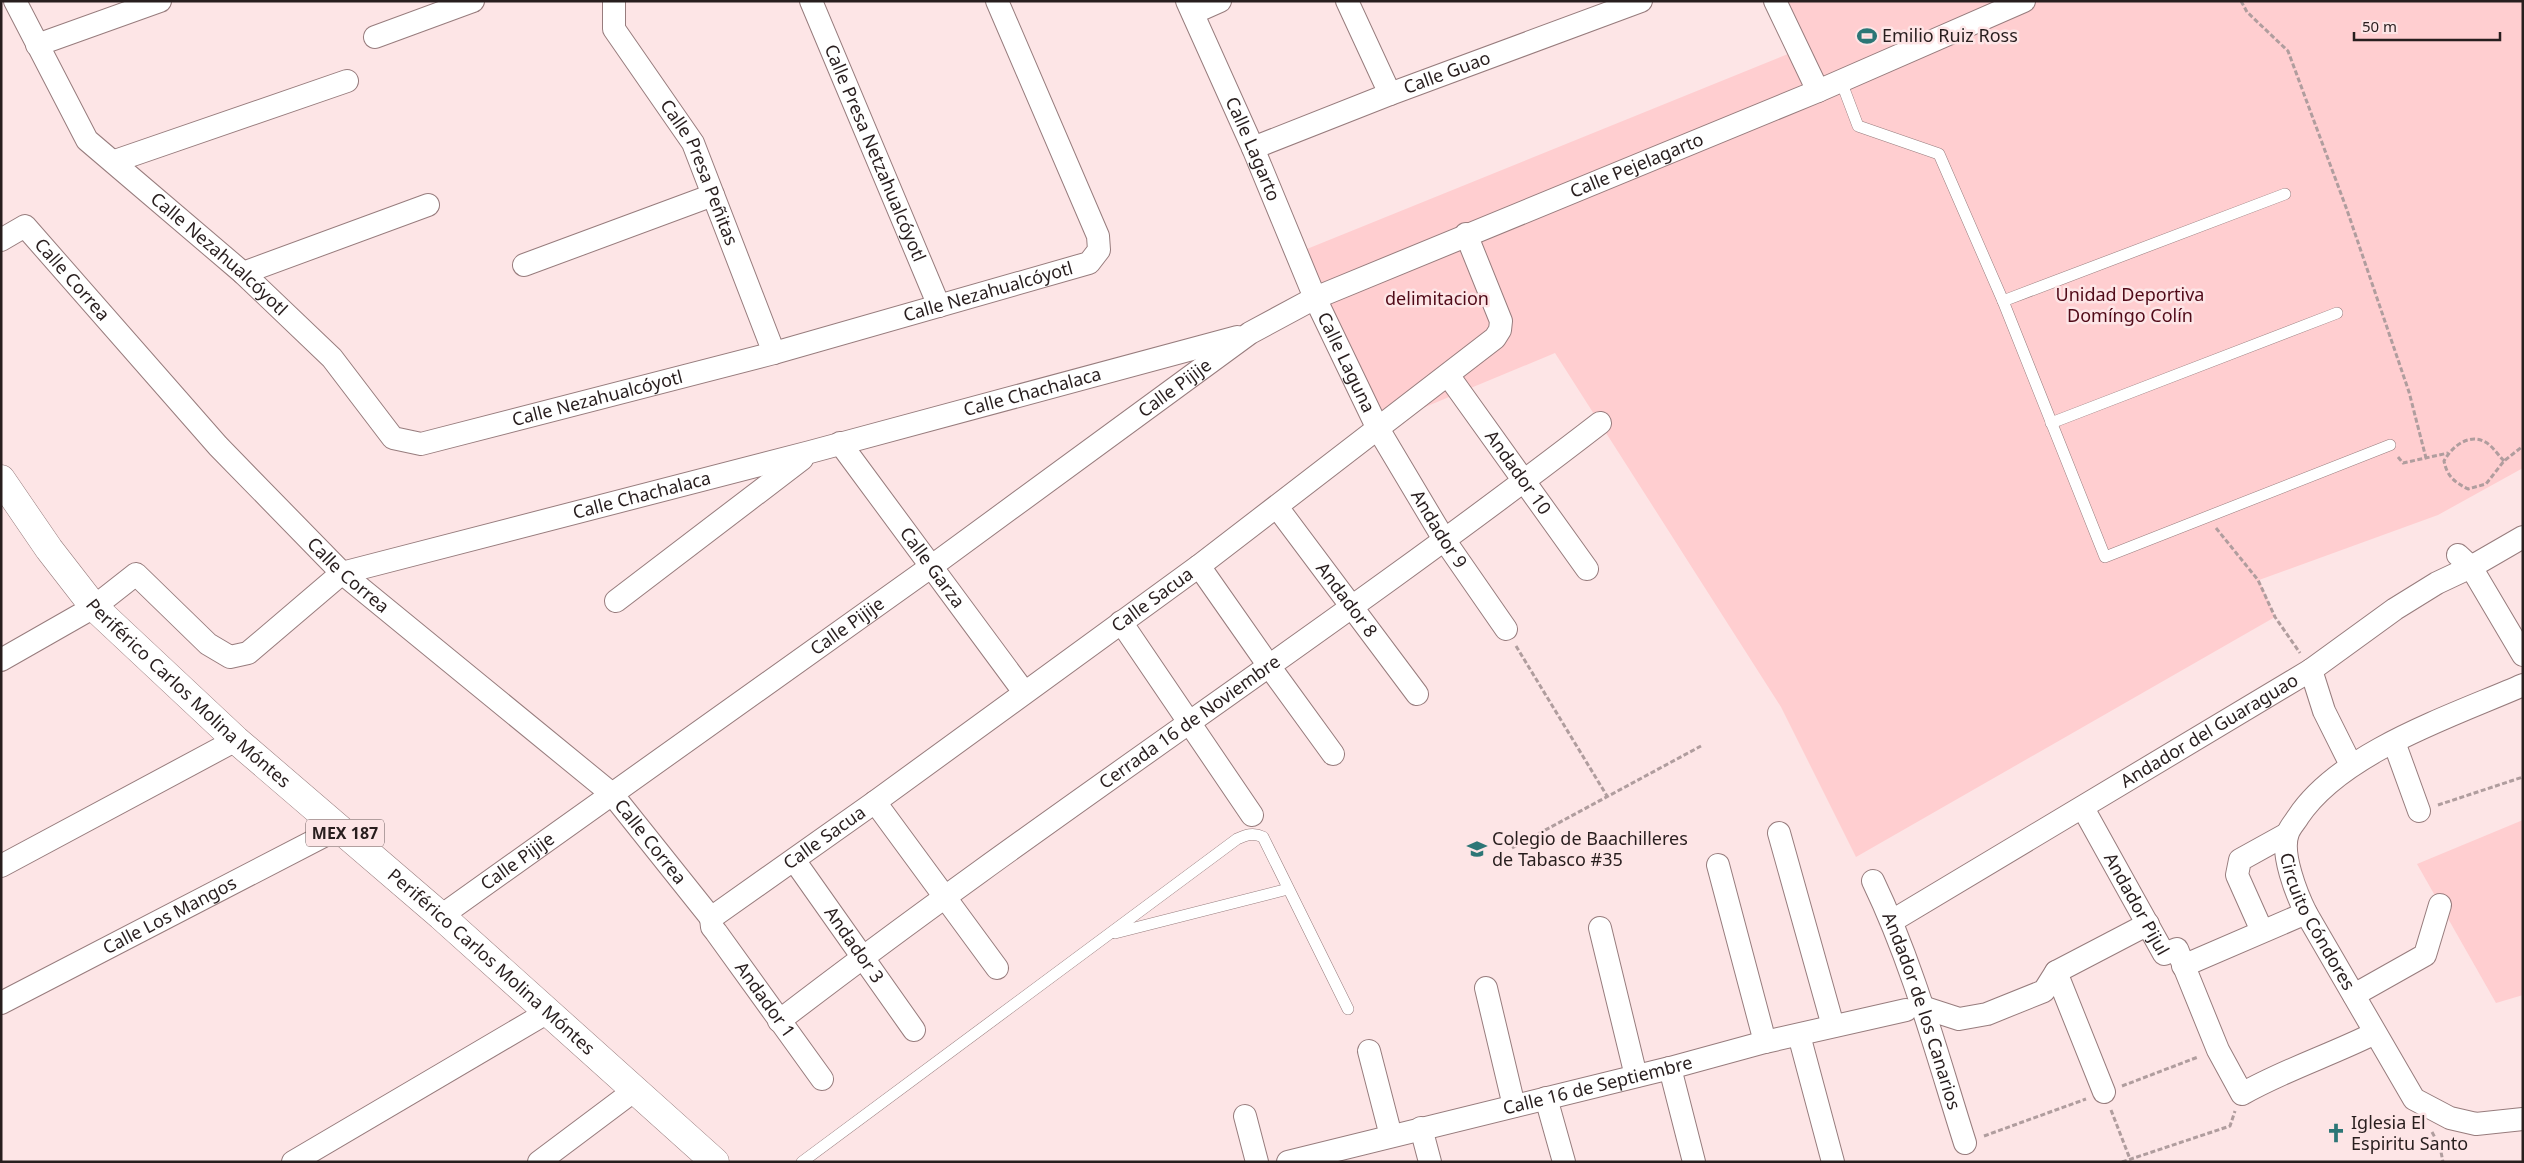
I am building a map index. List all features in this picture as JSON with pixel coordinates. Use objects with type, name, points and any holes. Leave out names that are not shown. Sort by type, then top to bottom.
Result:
[{"type":"main road","name":"Periférico Carlos Molina Móntes","points":[[1,479],[49,548],[94,606],[236,740],[441,916],[715,1162]]},
{"type":"street","name":"Calle Nezahualcóyotl","points":[[16,1],[87,140],[115,161],[242,273],[332,358],[392,438],[421,444],[774,353],[1088,263],[1099,250],[1098,236],[997,1]]},
{"type":"street","points":[[37,45],[160,1]]},
{"type":"street","points":[[375,37],[473,1]]},
{"type":"street","name":"Calle Presa Peñitas","points":[[614,1],[614,29],[693,143],[774,353]]},
{"type":"street","name":"Calle Presa Netzahualcóyotl","points":[[811,1],[939,306]]},
{"type":"street","points":[[1190,7],[1220,1]]},
{"type":"street","points":[[1347,1],[1390,94]]},
{"type":"street","name":"Calle Guao","points":[[1253,148],[1390,94],[1641,1]]},
{"type":"street","points":[[1775,1],[1818,91]]},
{"type":"street","name":"Calle Pejelagarto","points":[[1250,333],[1315,298],[1466,234],[1818,91],[2024,1]]},
{"type":"street","name":"Calle Lagarto","points":[[1190,7],[1253,148],[1315,298]]},
{"type":"street","points":[[115,161],[347,80]]},
{"type":"street","points":[[524,265],[713,195]]},
{"type":"street","points":[[242,273],[428,205]]},
{"type":"street","name":"Calle Correa","points":[[1,240],[24,226],[218,446],[342,573],[612,794],[711,918]]},
{"type":"street","name":"Calle Sacua","points":[[711,918],[794,860],[1199,566],[1495,338],[1500,330],[1501,321],[1466,234]]},
{"type":"street","name":"Calle Laguna","points":[[1315,298],[1377,427]]},
{"type":"street","name":"Calle Chachalaca","points":[[94,606],[136,574],[208,644],[230,657],[248,652],[266,640],[342,573],[810,452],[1250,333]]},
{"type":"street","name":"Calle Pijije","points":[[441,916],[932,566],[1250,333]]},
{"type":"street","name":"Andador 10","points":[[1448,375],[1587,570]]},
{"type":"street","name":"Cerrada 16 de Noviembre","points":[[779,1021],[863,956],[1446,540],[1600,423]]},
{"type":"street","name":"Andador 9","points":[[1377,427],[1446,540],[1506,629]]},
{"type":"street","name":"Calle Garza","points":[[840,443],[1024,692]]},
{"type":"street","points":[[616,601],[810,452]]},
{"type":"street","name":"Andador 8","points":[[1277,507],[1416,694]]},
{"type":"street","name":"Andador del Guaraguao","points":[[1892,920],[2312,670],[2395,609],[2437,583],[2465,561],[2523,537]]},
{"type":"street","points":[[2465,561],[2523,655]]},
{"type":"street","points":[[1199,566],[1334,754]]},
{"type":"street","points":[[1,660],[94,606]]},
{"type":"street","points":[[1121,622],[1252,815]]},
{"type":"street","points":[[2312,670],[2324,711],[2350,765]]},
{"type":"street","name":"Circuito Cóndores","points":[[2523,685],[2394,742],[2350,765],[2323,787],[2304,808],[2287,834],[2287,858],[2306,914],[2414,1100],[2450,1118],[2476,1124],[2523,1119]]},
{"type":"street","points":[[1,866],[236,740]]},
{"type":"street","points":[[2394,742],[2420,811]]},
{"type":"street","points":[[874,802],[997,968]]},
{"type":"street","name":"Andador Pijul","points":[[2083,808],[2164,954],[2177,949],[2218,1050],[2242,1094]]},
{"type":"street","name":"Calle Los Mangos","points":[[1,1003],[339,828]]},
{"type":"street","points":[[1779,833],[1833,1026]]},
{"type":"street","points":[[2262,931],[2237,875],[2240,860],[2287,834]]},
{"type":"street","name":"Andador 3","points":[[794,860],[914,1030]]},
{"type":"street","points":[[1718,865],[1765,1042]]},
{"type":"street","name":"Andador de los Canarios","points":[[1873,881],[1892,920],[1914,1008],[1965,1143]]},
{"type":"street","points":[[2354,995],[2425,955],[2440,905]]},
{"type":"street","points":[[2184,966],[2262,931],[2306,914]]},
{"type":"street","name":"Andador 1","points":[[711,918],[712,927],[822,1079]]},
{"type":"street","points":[[1914,1008],[1959,1019],[1987,1014],[2044,991],[2056,972],[2148,924]]},
{"type":"street","points":[[1600,928],[1636,1076]]},
{"type":"street","points":[[2056,972],[2104,1092]]},
{"type":"street","points":[[1486,988],[1514,1106]]},
{"type":"street","name":"Calle 16 de Septiembre","points":[[1296,1161],[1421,1128],[1670,1068],[1765,1042],[1914,1008]]},
{"type":"street","points":[[293,1162],[548,1012]]},
{"type":"street","points":[[2242,1094],[2274,1076],[2345,1048],[2375,1033]]},
{"type":"street","points":[[1799,1035],[1833,1162]]},
{"type":"street","points":[[1369,1051],[1391,1136]]},
{"type":"street","points":[[1670,1068],[1694,1162]]},
{"type":"street","points":[[539,1162],[635,1090]]},
{"type":"street","points":[[1546,1098],[1564,1162]]},
{"type":"street","points":[[1245,1116],[1257,1162]]},
{"type":"street","points":[[1421,1128],[1430,1162]]},
{"type":"lane","points":[[1841,81],[1858,126],[1939,154],[2003,301],[2105,557],[2390,445]]},
{"type":"lane","points":[[2003,301],[2285,194]]},
{"type":"lane","points":[[2050,423],[2337,314]]},
{"type":"lane","points":[[802,1162],[1108,934],[1237,839],[1246,835],[1256,834],[1263,837],[1348,1009]]},
{"type":"lane","points":[[1108,934],[1288,888]]},
{"type":"path","points":[[2241,1],[2247,12],[2288,51],[2347,210],[2406,383],[2426,458]]},
{"type":"path","points":[[2504,461],[2489,444],[2481,440],[2465,440],[2448,453],[2444,460],[2446,472],[2454,482],[2468,489],[2486,484],[2504,461],[2523,446]]},
{"type":"path","points":[[2390,445],[2403,463],[2448,453]]},
{"type":"path","points":[[2208,518],[2258,580],[2275,617],[2312,670]]},
{"type":"path","points":[[1506,629],[1606,796]]},
{"type":"path","points":[[1512,848],[1700,746]]},
{"type":"path","points":[[2420,811],[2523,777]]},
{"type":"path","points":[[2104,1092],[2130,1158]]},
{"type":"path","points":[[2122,1162],[2230,1126],[2242,1094]]},
{"type":"green space","name":"Unidad Deportiva Domíngo Colín","points":[[1775,1],[2523,1],[2523,468],[2438,515],[2259,580],[2275,617],[1856,857],[1781,707],[1555,353],[1377,427],[1297,253],[1798,50]]},
{"type":"green space","points":[[2523,820],[2523,995],[2496,1003],[2417,864]]},
{"type":"place","name":"Emilio Ruiz Ross","points":[[1867,36]]},
{"type":"place","name":"Colegio de Baachilleres de Tabasco #35","points":[[1477,849]]},
{"type":"place","name":"Iglesia El Espiritu Santo","points":[[2336,1133]]},
{"type":"park label","name":"delimitacion","points":[[1437,299]]}]
